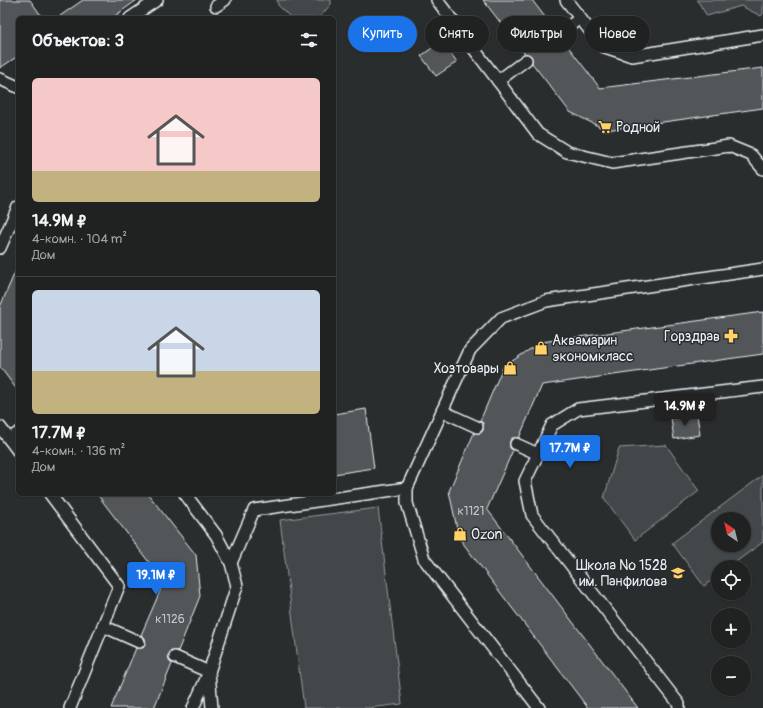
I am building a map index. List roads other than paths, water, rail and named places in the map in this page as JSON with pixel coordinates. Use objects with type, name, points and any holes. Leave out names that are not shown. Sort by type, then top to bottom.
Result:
[{"type":"lane","points":[[133,16],[157,0]]},
{"type":"lane","points":[[437,0],[538,134],[567,152],[612,163],[729,146],[751,155],[763,169]]},
{"type":"lane","points":[[566,0],[602,46],[632,56],[763,35]]},
{"type":"lane","points":[[498,82],[526,60]]},
{"type":"lane","points":[[0,79],[16,86]]},
{"type":"lane","points":[[0,248],[16,212]]},
{"type":"lane","points":[[539,708],[424,559],[407,503],[407,488],[470,350],[501,318],[546,301],[763,269]]},
{"type":"lane","points":[[679,708],[679,704],[532,515],[525,481],[552,425],[578,409],[763,387]]},
{"type":"lane","points":[[442,411],[477,426]]},
{"type":"lane","points":[[0,427],[14,436]]},
{"type":"lane","points":[[516,444],[538,454]]},
{"type":"lane","points":[[230,563],[254,510],[407,488]]},
{"type":"lane","points":[[52,496],[119,586],[70,708]]},
{"type":"lane","points":[[187,496],[216,535],[230,563],[237,586],[209,672],[193,708]]},
{"type":"lane","points":[[103,626],[139,642]]},
{"type":"lane","points":[[175,657],[209,672]]},
{"type":"lane","points":[[209,672],[212,708]]},
{"type":"place","name":"Родной","points":[[605,127]]},
{"type":"place","name":"Горздрав","points":[[731,336]]},
{"type":"place","name":"Аквамарин экономкласс","points":[[541,348]]},
{"type":"place","name":"Хозтовары","points":[[510,368]]},
{"type":"place","name":"Ozon","points":[[460,534]]},
{"type":"place","name":"Школа № 1528 им. Панфилова","points":[[678,573]]}]
